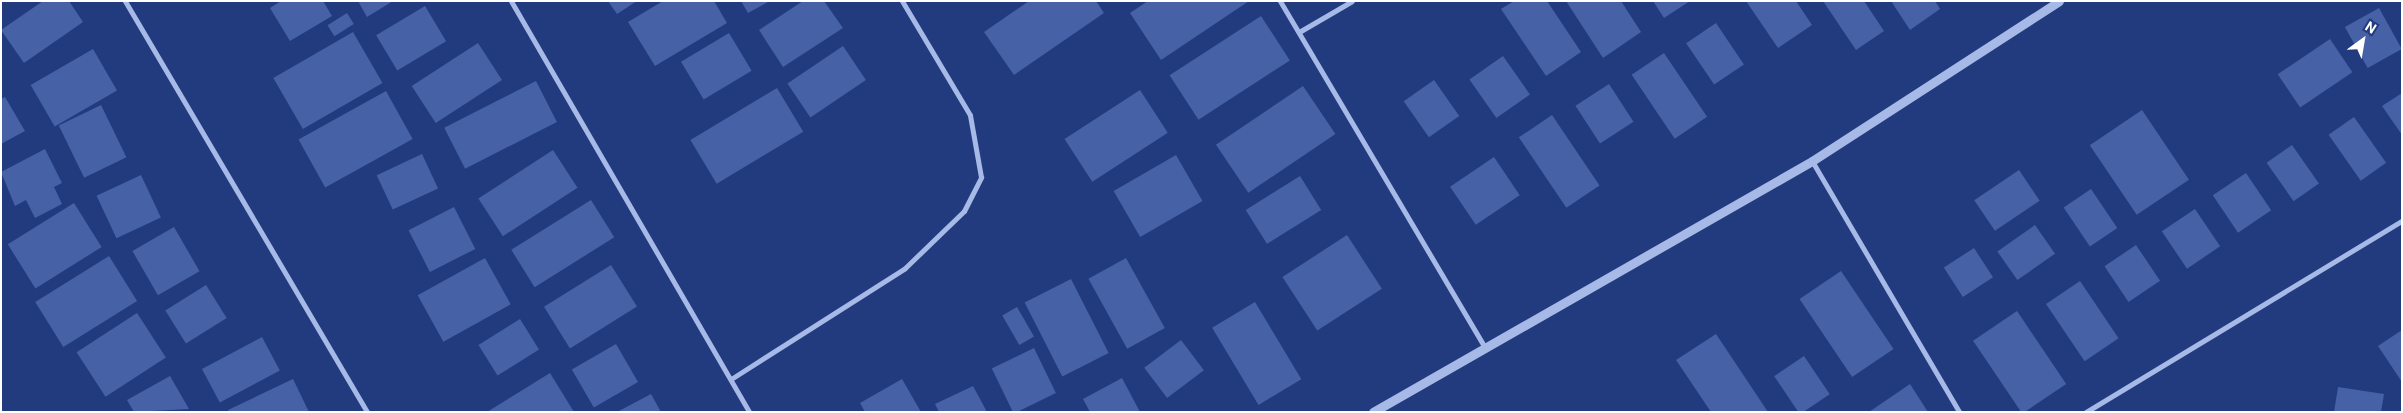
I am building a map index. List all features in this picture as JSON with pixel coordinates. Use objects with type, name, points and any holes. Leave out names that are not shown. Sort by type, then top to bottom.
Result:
[{"type":"street","points":[[125,1],[367,412]]},
{"type":"street","points":[[512,1],[749,412]]},
{"type":"street","points":[[731,379],[905,268],[964,211],[981,177],[970,115],[902,1]]},
{"type":"street","points":[[1280,1],[1484,348]]},
{"type":"street","points":[[1299,32],[1352,1]]},
{"type":"street","points":[[1373,412],[1812,161],[2060,1]]},
{"type":"street","points":[[1812,161],[1959,412]]},
{"type":"street","points":[[2086,412],[2402,221]]},
{"type":"building","points":[[43,1],[69,1],[83,22],[24,63],[1,30]]},
{"type":"building","points":[[281,1],[323,1],[332,16],[290,41],[270,8]]},
{"type":"building","points":[[358,1],[393,1],[367,17]]},
{"type":"building","points":[[608,1],[637,1],[617,14]]},
{"type":"building","points":[[663,1],[714,1],[727,23],[655,66],[628,22]]},
{"type":"building","points":[[741,1],[770,1],[748,13]]},
{"type":"building","points":[[803,1],[824,1],[843,28],[783,67],[759,30]]},
{"type":"building","points":[[1029,1],[1096,1],[1104,13],[1014,75],[984,32]]},
{"type":"building","points":[[1148,1],[1249,1],[1161,60],[1130,13]]},
{"type":"building","points":[[1514,1],[1547,1],[1581,52],[1546,76],[1501,9]]},
{"type":"building","points":[[1566,1],[1621,1],[1641,32],[1603,58]]},
{"type":"building","points":[[1653,1],[1690,1],[1664,18]]},
{"type":"building","points":[[1746,1],[1796,1],[1812,25],[1778,48]]},
{"type":"building","points":[[1823,1],[1864,1],[1884,31],[1856,50]]},
{"type":"building","points":[[1891,1],[1935,1],[1940,9],[1910,30]]},
{"type":"building","points":[[425,6],[446,41],[397,71],[376,35]]},
{"type":"building","points":[[2379,8],[2402,49],[2368,68],[2345,27]]},
{"type":"building","points":[[347,13],[354,24],[334,36],[327,25]]},
{"type":"building","points":[[1261,16],[1290,60],[1198,120],[1170,75]]},
{"type":"building","points":[[1716,23],[1744,64],[1714,85],[1686,43]]},
{"type":"building","points":[[353,32],[382,83],[303,129],[273,78]]},
{"type":"building","points":[[729,33],[752,71],[704,100],[681,62]]},
{"type":"building","points":[[2330,39],[2352,72],[2300,107],[2278,74]]},
{"type":"building","points":[[478,43],[502,80],[436,123],[412,86]]},
{"type":"building","points":[[843,46],[866,80],[810,117],[787,83]]},
{"type":"building","points":[[93,49],[117,91],[55,127],[31,85]]},
{"type":"building","points":[[1664,53],[1707,117],[1675,139],[1632,75]]},
{"type":"building","points":[[1503,56],[1530,95],[1496,118],[1469,80]]},
{"type":"building","points":[[1434,80],[1459,116],[1429,137],[1404,101]]},
{"type":"building","points":[[536,81],[557,122],[465,169],[444,128]]},
{"type":"building","points":[[1609,84],[1634,122],[1600,144],[1575,106]]},
{"type":"building","points":[[1303,86],[1335,134],[1248,193],[1216,145]]},
{"type":"building","points":[[777,88],[803,132],[717,184],[690,140]]},
{"type":"building","points":[[1140,90],[1168,133],[1092,182],[1065,139]]},
{"type":"building","points":[[386,91],[413,139],[325,188],[299,139]]},
{"type":"building","points":[[2402,93],[2402,135],[2382,106]]},
{"type":"building","points":[[5,97],[25,131],[1,144],[1,99]]},
{"type":"building","points":[[101,105],[126,157],[84,178],[59,126]]},
{"type":"building","points":[[2142,110],[2189,180],[2137,215],[2090,145]]},
{"type":"building","points":[[1552,115],[1600,185],[1566,208],[1519,137]]},
{"type":"building","points":[[2354,117],[2386,163],[2361,181],[2329,135]]},
{"type":"building","points":[[2292,145],[2319,184],[2294,201],[2267,163]]},
{"type":"building","points":[[45,149],[62,183],[54,187],[62,204],[35,218],[26,200],[15,206],[1,172]]},
{"type":"building","points":[[553,150],[578,188],[503,236],[478,198]]},
{"type":"building","points":[[422,154],[438,188],[393,210],[377,175]]},
{"type":"building","points":[[1176,155],[1202,201],[1140,237],[1114,191]]},
{"type":"building","points":[[1494,157],[1520,195],[1476,225],[1450,187]]},
{"type":"building","points":[[2019,170],[2040,201],[1995,231],[1974,200]]},
{"type":"building","points":[[2246,173],[2271,210],[2238,233],[2213,195]]},
{"type":"building","points":[[141,175],[161,218],[116,238],[97,196]]},
{"type":"building","points":[[1300,176],[1321,210],[1267,244],[1246,210]]},
{"type":"building","points":[[2091,189],[2117,228],[2090,246],[2064,207]]},
{"type":"building","points":[[591,200],[614,237],[535,287],[511,250]]},
{"type":"building","points":[[74,203],[102,247],[35,288],[8,244]]},
{"type":"building","points":[[454,207],[475,249],[430,272],[409,230]]},
{"type":"building","points":[[2195,209],[2220,246],[2187,269],[2162,231]]},
{"type":"building","points":[[2035,225],[2055,254],[2017,280],[1997,251]]},
{"type":"building","points":[[174,227],[200,271],[158,295],[132,251]]},
{"type":"building","points":[[1347,235],[1382,289],[1317,331],[1282,277]]},
{"type":"building","points":[[2136,245],[2160,281],[2129,302],[2104,266]]},
{"type":"building","points":[[1974,248],[1993,277],[1963,297],[1944,268]]},
{"type":"building","points":[[109,256],[137,301],[63,347],[35,302]]},
{"type":"building","points":[[485,258],[511,304],[443,342],[418,295]]},
{"type":"building","points":[[1126,258],[1165,328],[1127,349],[1088,279]]},
{"type":"building","points":[[611,265],[637,307],[570,348],[544,307]]},
{"type":"building","points":[[1841,271],[1894,349],[1852,377],[1800,299]]},
{"type":"building","points":[[1071,279],[1109,353],[1062,377],[1025,303]]},
{"type":"building","points":[[2080,281],[2119,338],[2085,361],[2046,304]]},
{"type":"building","points":[[206,285],[227,318],[186,344],[165,310]]},
{"type":"building","points":[[1255,302],[1301,379],[1258,405],[1212,328]]},
{"type":"building","points":[[1017,307],[1034,336],[1019,345],[1002,316]]},
{"type":"building","points":[[2017,311],[2066,384],[2025,412],[2021,412],[1973,341]]},
{"type":"building","points":[[137,313],[166,357],[105,397],[77,352]]},
{"type":"building","points":[[520,319],[539,350],[498,375],[478,345]]},
{"type":"building","points":[[2402,330],[2402,382],[2378,346]]},
{"type":"building","points":[[1716,334],[1768,412],[1711,412],[1676,360]]},
{"type":"building","points":[[262,337],[280,371],[220,402],[202,369]]},
{"type":"building","points":[[1181,340],[1204,370],[1167,398],[1144,368]]},
{"type":"building","points":[[616,344],[638,382],[594,408],[572,370]]},
{"type":"building","points":[[1034,348],[1056,393],[1017,412],[1013,412],[992,369]]},
{"type":"building","points":[[1804,356],[1830,394],[1803,412],[1798,412],[1774,376]]},
{"type":"building","points":[[550,373],[574,412],[487,412]]},
{"type":"building","points":[[170,376],[189,409],[134,412],[127,400]]},
{"type":"building","points":[[1122,378],[1140,412],[1090,412],[1083,399]]},
{"type":"building","points":[[293,379],[309,412],[229,412],[228,410]]},
{"type":"building","points":[[902,379],[921,412],[865,412],[860,403]]},
{"type":"building","points":[[1910,384],[1928,412],[1869,412]]},
{"type":"building","points":[[973,386],[987,412],[939,412],[935,404]]},
{"type":"building","points":[[2338,387],[2384,394],[2381,412],[2334,412]]},
{"type":"building","points":[[651,394],[661,412],[617,412]]}]
